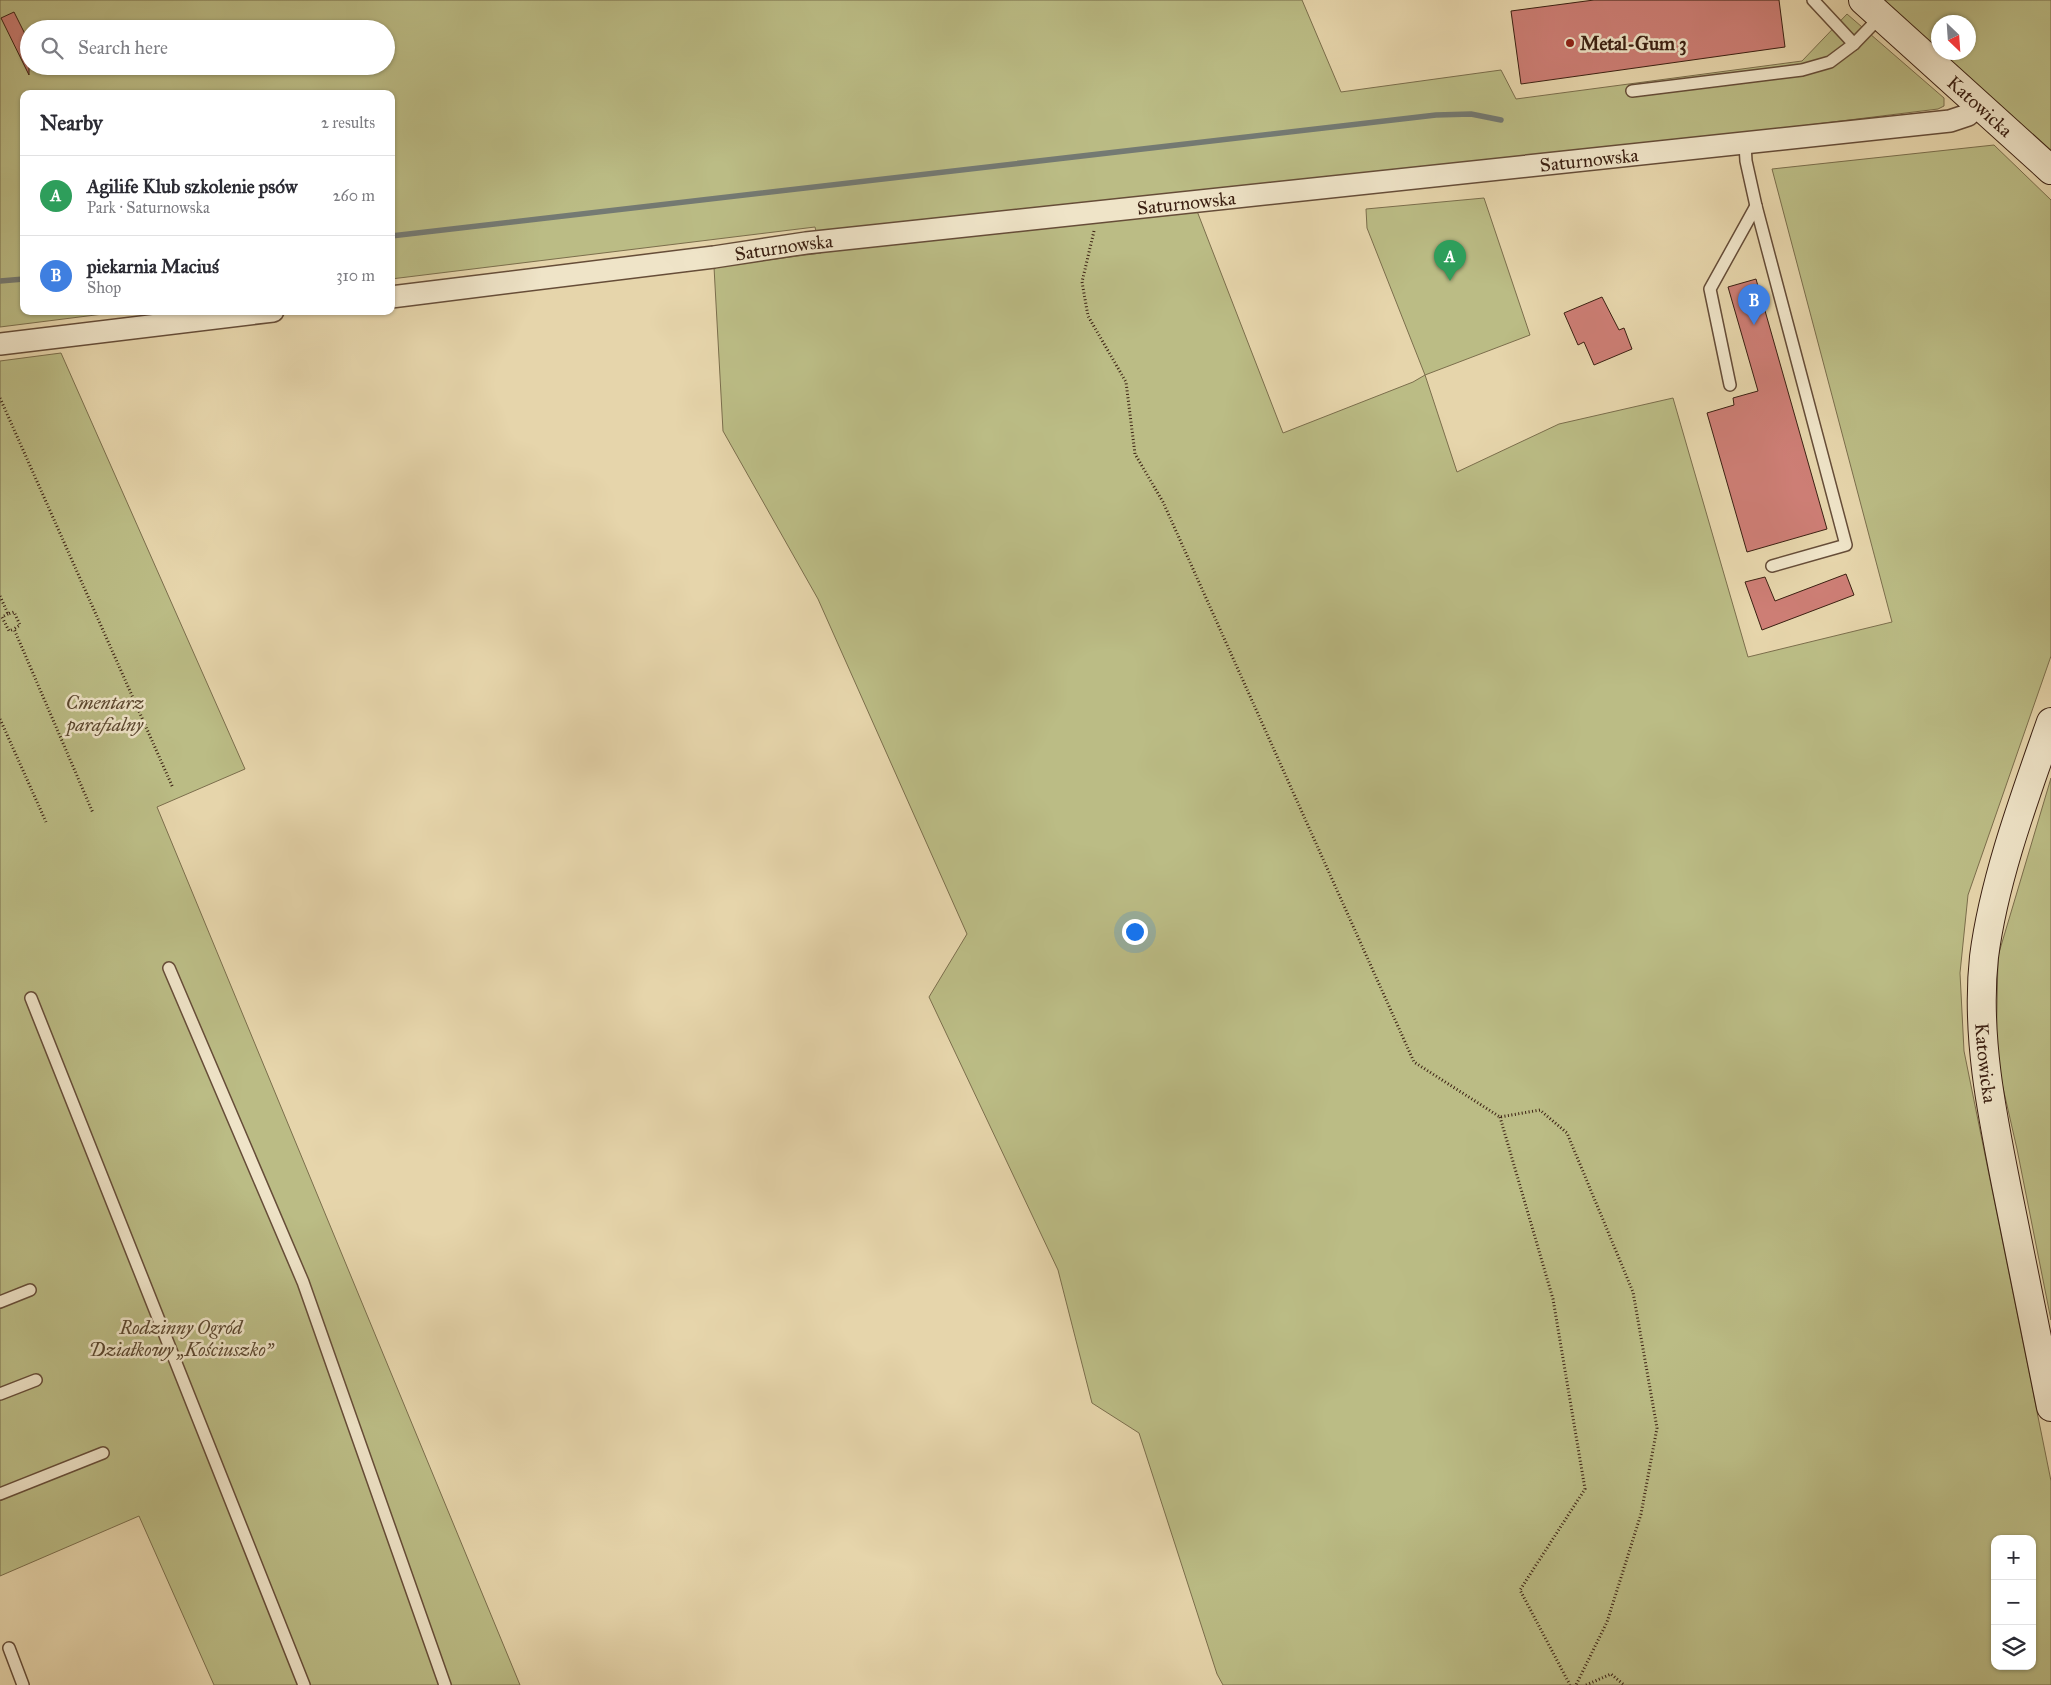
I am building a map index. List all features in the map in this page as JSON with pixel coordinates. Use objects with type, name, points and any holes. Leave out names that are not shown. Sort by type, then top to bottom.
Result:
[{"type":"street","name":"Katowicka","points":[[1872,8],[2051,170]]},
{"type":"street","name":"Saturnowska","points":[[395,297],[714,257],[806,243],[1950,121],[1968,115],[1978,105]]},
{"type":"street","points":[[0,344],[240,315]]},
{"type":"street","name":"Katowicka","points":[[2051,722],[2030,781],[1991,914],[1984,959],[1983,1007],[1985,1054],[1999,1152],[2051,1407]]},
{"type":"lane","points":[[1813,0],[1854,44]]},
{"type":"lane","points":[[1632,92],[1802,70],[1830,62],[1854,44],[1872,8]]},
{"type":"lane","points":[[1745,144],[1746,161],[1756,206],[1846,545],[1772,566]]},
{"type":"lane","points":[[1730,385],[1710,289],[1756,206]]},
{"type":"lane","points":[[169,968],[302,1282],[445,1685]]},
{"type":"lane","points":[[31,998],[304,1685]]},
{"type":"lane","points":[[0,1302],[30,1290]]},
{"type":"lane","points":[[0,1394],[36,1380]]},
{"type":"lane","points":[[0,1494],[103,1453]]},
{"type":"lane","points":[[9,1648],[23,1685]]},
{"type":"path","points":[[1099,211],[1082,282],[1088,316],[1126,382],[1135,454],[1163,502],[1414,1062],[1500,1116],[1540,1110],[1567,1133],[1633,1292],[1657,1428],[1642,1514],[1607,1622],[1576,1685]]},
{"type":"path","points":[[0,398],[172,788]]},
{"type":"path","points":[[0,596],[8,614]]},
{"type":"path","points":[[14,612],[20,625],[9,631],[2,617],[8,614],[14,612]]},
{"type":"path","points":[[14,629],[93,813]]},
{"type":"path","points":[[0,719],[46,822]]},
{"type":"path","points":[[1500,1116],[1553,1299],[1585,1490],[1520,1590],[1570,1685]]},
{"type":"path","points":[[1586,1685],[1610,1674],[1624,1685]]},
{"type":"green space","points":[[0,0],[1302,0],[1341,92],[1501,70],[1516,99],[1802,61],[1847,14],[1944,98],[1944,106],[1938,109],[1744,133],[1197,211],[1283,433],[1413,382],[1425,375],[1457,472],[1559,424],[1673,398],[1748,657],[1892,622],[1772,169],[1994,145],[2051,200],[2051,656],[1968,895],[1960,973],[1964,1051],[2051,1481],[2051,1685],[1223,1685],[1217,1674],[1139,1433],[1092,1403],[1058,1270],[929,997],[967,934],[818,599],[723,431],[714,267],[821,253],[815,227],[395,279],[395,90],[20,90],[20,315],[95,315],[0,327]]},
{"type":"green space","points":[[1880,0],[2051,0],[2051,157],[1945,60],[1976,60],[1976,15],[1931,15],[1931,47]]},
{"type":"green space","points":[[1484,198],[1530,335],[1425,375],[1367,228],[1366,209]]},
{"type":"green space","name":"Rodzinny Ogród Działkowy „Kościuszko”","points":[[61,353],[245,769],[157,807],[520,1685],[214,1685],[139,1516],[0,1576],[0,361]]},
{"type":"green space","points":[[2051,778],[2051,1320],[2017,1149],[1996,1057],[1998,956]]},
{"type":"building","points":[[1594,0],[1779,0],[1785,47],[1521,84],[1511,11]]},
{"type":"building","points":[[14,12],[20,24],[20,57],[1,18]]},
{"type":"building","points":[[1756,279],[1827,529],[1747,552],[1707,413],[1734,405],[1733,398],[1758,391],[1728,287]]},
{"type":"building","points":[[1602,297],[1619,330],[1624,328],[1632,349],[1594,365],[1584,342],[1578,345],[1564,313]]},
{"type":"building","points":[[1846,574],[1854,595],[1762,630],[1745,582],[1765,577],[1775,601]]},
{"type":"waterway","points":[[395,236],[1436,115],[1471,114],[1501,120]]},
{"type":"waterway","points":[[0,281],[20,279]]},
{"type":"place","name":"Metal-Gum 3","points":[[1570,43]]},
{"type":"place","name":"Agilife Klub szkolenie psów","points":[[1450,281]]},
{"type":"place","name":"piekarnia Maciuś","points":[[1754,325]]},
{"type":"park label","name":"Cmentarz parafialny","points":[[105,713]]}]
